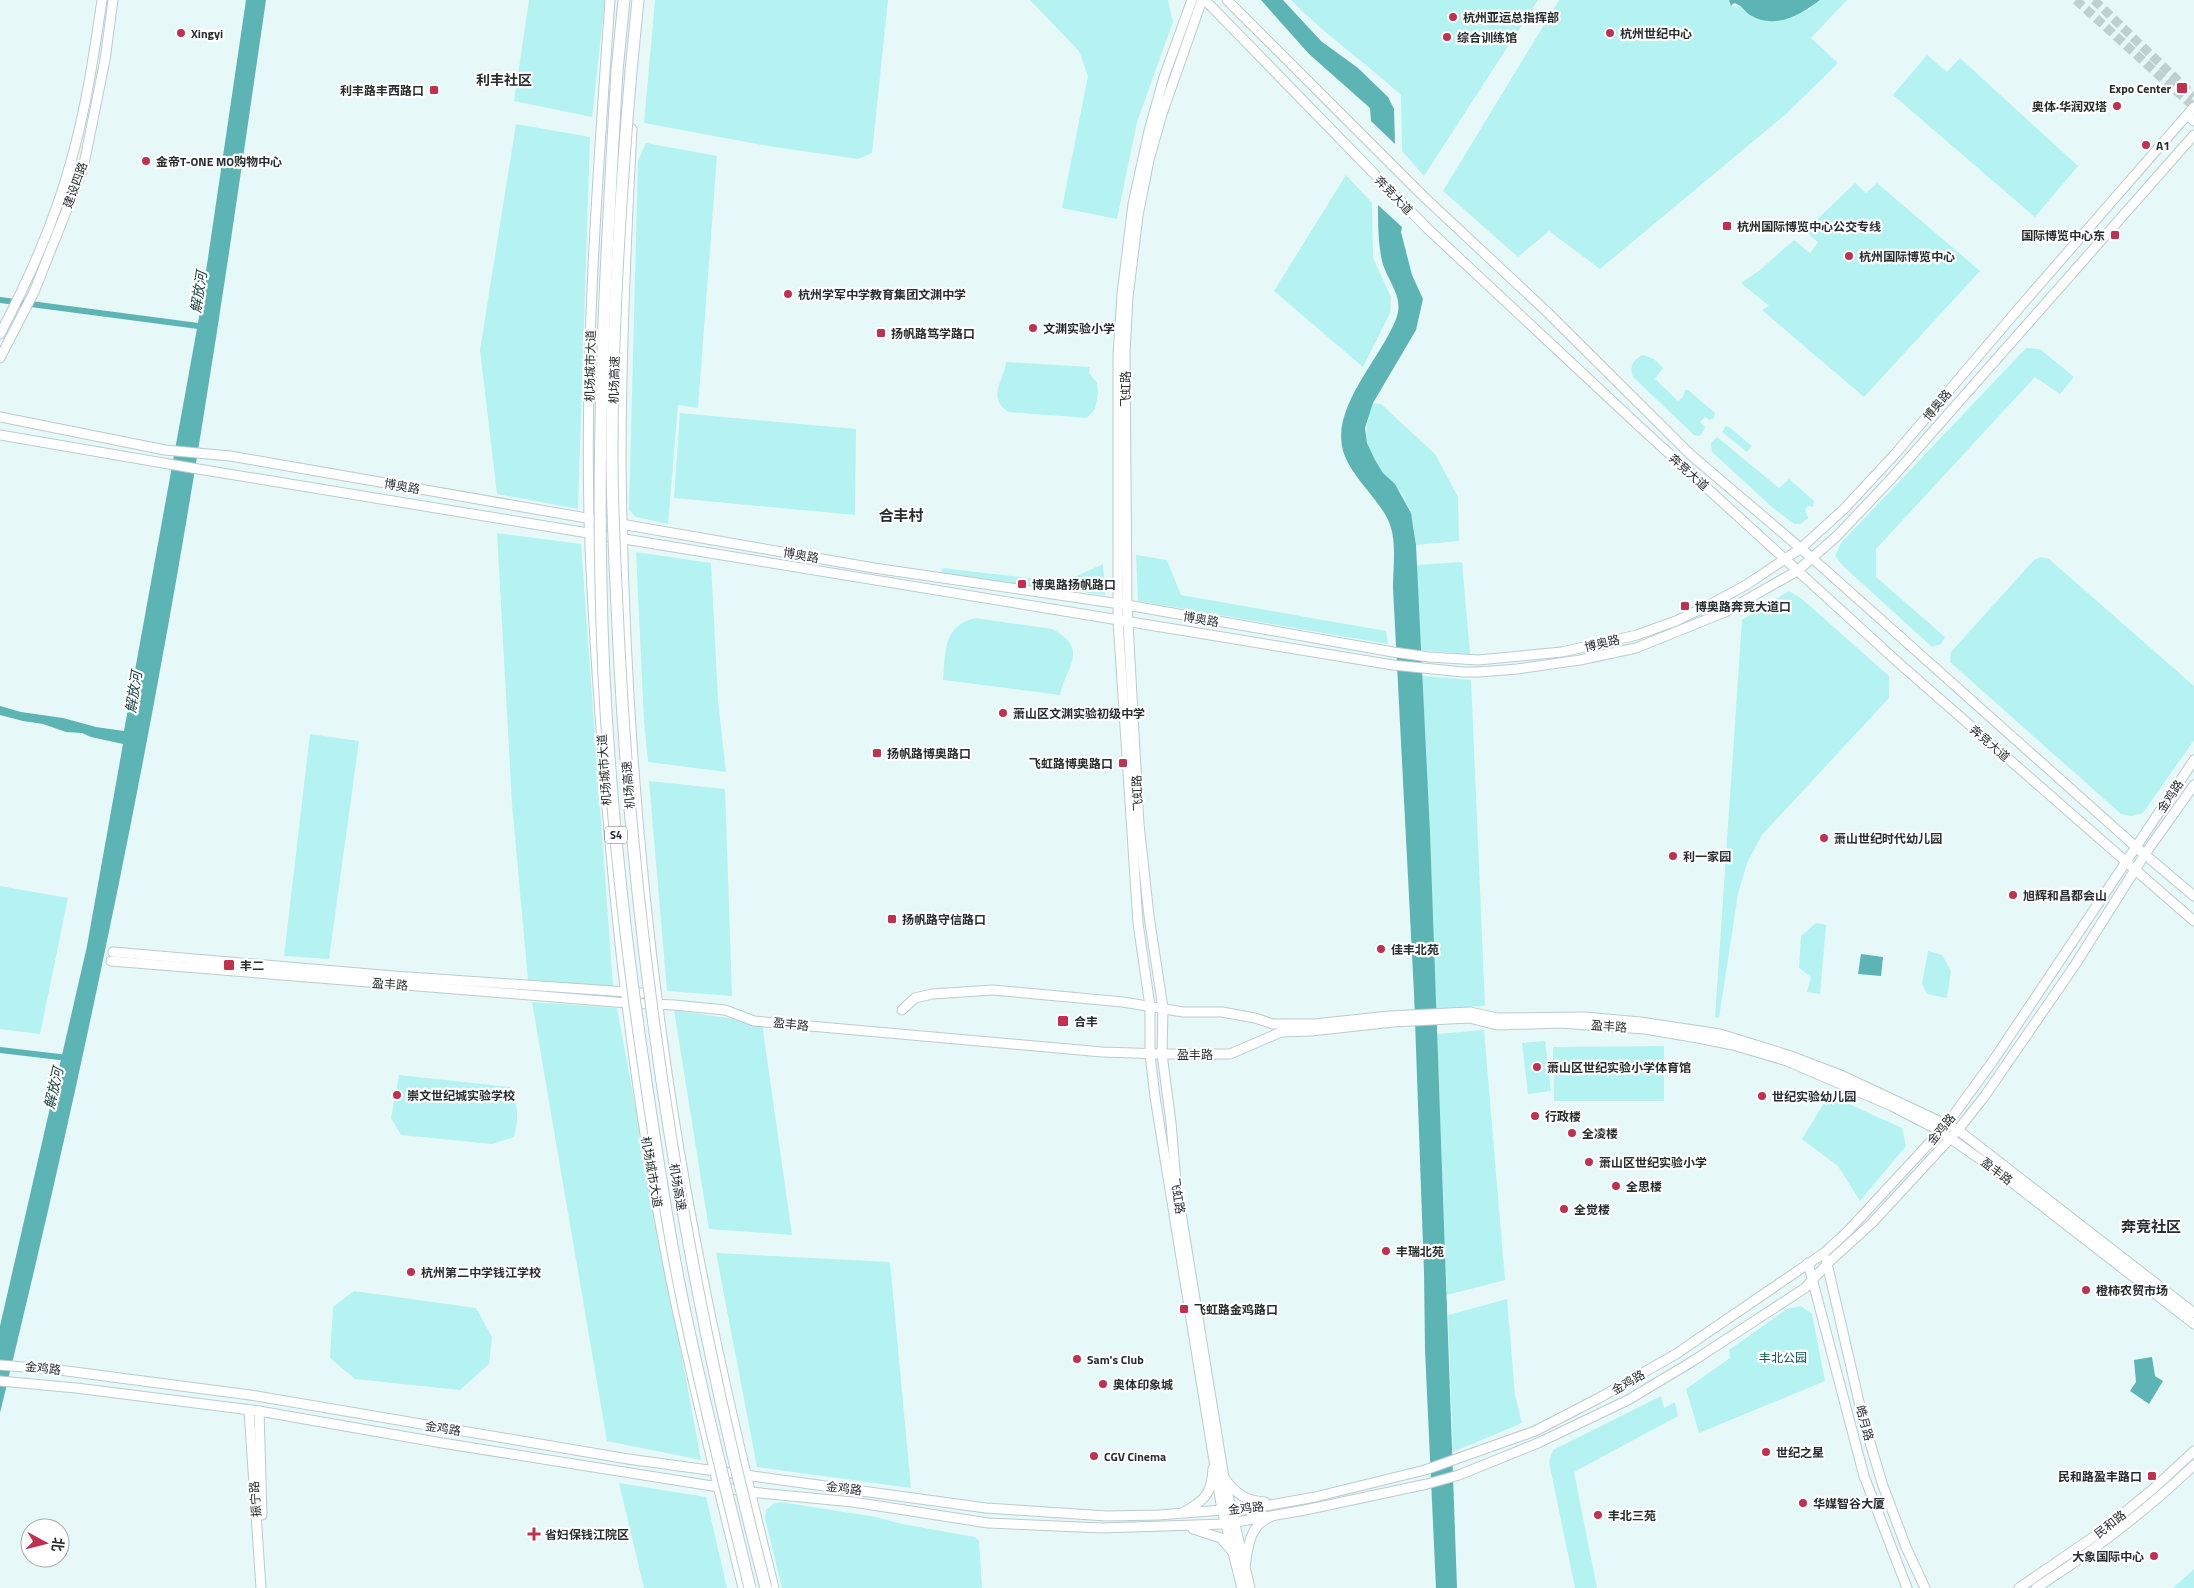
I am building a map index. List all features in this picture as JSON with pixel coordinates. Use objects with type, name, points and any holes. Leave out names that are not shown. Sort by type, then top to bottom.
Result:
[{"type":"highway","name":"机场高速","points":[[624,0],[617,71],[605,273],[601,462],[601,586],[616,842],[626,938],[657,1161],[680,1289],[706,1410],[750,1588]]},
{"type":"highway","name":"机场高速","points":[[638,0],[621,188],[616,274],[612,457],[622,712],[642,934],[673,1158],[721,1407],[766,1588]]},
{"type":"main road","name":"建设四路","points":[[0,334],[46,236],[72,161],[92,66],[102,0]]},
{"type":"main road","name":"建设四路","points":[[0,358],[34,292],[82,169],[105,60],[113,0]]},
{"type":"main road","name":"机场城市大道","points":[[610,0],[593,262],[589,518],[598,696],[609,842],[625,992],[650,1162],[671,1279],[714,1471],[743,1588]]},
{"type":"main road","points":[[643,0],[632,131],[625,281],[622,524],[630,711],[657,1004],[680,1160],[729,1405],[774,1588]]},
{"type":"main road","name":"飞虹路","points":[[1192,0],[1164,77],[1149,130],[1128,230],[1118,356],[1122,605],[1128,622],[1139,824],[1149,916],[1163,1008],[1162,1054],[1176,1182],[1224,1478],[1230,1519],[1231,1550],[1242,1588]]},
{"type":"main road","name":"飞虹路","points":[[1204,0],[1162,114],[1149,160],[1138,216],[1128,297],[1125,353],[1122,605],[1118,620],[1138,923],[1150,1006],[1150,1054],[1175,1223],[1222,1510],[1230,1519],[1250,1588]]},
{"type":"main road","name":"奔竞大道","points":[[1204,0],[1428,229],[1901,665],[2194,921]]},
{"type":"main road","name":"奔竞大道","points":[[1227,0],[1421,194],[1546,311],[1691,455],[1812,558],[2136,847],[2194,896]]},
{"type":"main road","name":"博奥路","points":[[0,417],[165,450],[230,456],[883,569],[1122,605],[1393,652],[1429,657],[1478,660],[1562,652],[1637,635],[1676,621],[1746,585],[1800,549],[1844,509],[1896,454],[2020,307],[2192,114]]},
{"type":"main road","name":"博奥路","points":[[0,434],[163,462],[198,470],[1393,665],[1463,672],[1517,669],[1580,660],[1636,648],[1725,612],[1797,570],[1837,536],[1890,480],[2194,135]]},
{"type":"main road","name":"金鸡路","points":[[1230,1519],[1286,1502],[1315,1497],[1425,1470],[1535,1431],[1600,1398],[1676,1354],[1824,1253],[1860,1218],[1947,1124],[1993,1061],[2194,760]]},
{"type":"main road","name":"金鸡路","points":[[0,1380],[254,1411],[750,1492],[853,1502],[988,1523],[1102,1528],[1178,1526],[1305,1510],[1427,1484],[1459,1475],[1538,1443],[1628,1400],[1805,1288],[1828,1263],[1872,1222],[1951,1138],[1984,1097],[2052,998],[2145,854],[2194,784]]},
{"type":"main road","name":"盈丰路","points":[[656,994],[112,956],[627,1003],[726,1010],[754,1021],[1102,1052],[1230,1054],[1281,1032],[1311,1032],[1393,1022],[1469,1018],[1497,1025],[1560,1023],[1637,1029],[1733,1045],[1787,1061],[1892,1106],[1940,1131],[2005,1177],[2194,1324]]},
{"type":"main road","name":"盈丰路","points":[[902,1010],[915,998],[932,994],[993,990],[1150,1006],[1183,1012],[1222,1012],[1255,1018],[1273,1024],[1314,1024],[1389,1016],[1470,1012],[1497,1018],[1585,1017],[1674,1026],[1728,1036],[1788,1055],[1843,1076],[1958,1130],[2194,1314]]},
{"type":"main road","name":"皓月路","points":[[1824,1253],[1828,1263],[1863,1419],[1883,1486],[1906,1547],[1925,1588]]},
{"type":"main road","name":"皓月路","points":[[1808,1263],[1864,1476],[1907,1588]]},
{"type":"main road","name":"金鸡路","points":[[0,1365],[250,1394],[430,1426],[714,1471],[986,1508],[1107,1516],[1181,1514],[1222,1510]]},
{"type":"main road","name":"振宁路","points":[[254,1411],[260,1588]]},
{"type":"main road","name":"振宁路","points":[[254,1411],[266,1588]]},
{"type":"main road","name":"民和路","points":[[2019,1588],[2102,1531],[2153,1489],[2194,1451]]},
{"type":"main road","points":[[1181,1514],[1200,1502],[1210,1490],[1213,1455]]},
{"type":"main road","name":"民和路","points":[[2036,1588],[2081,1559],[2141,1512],[2194,1465]]},
{"type":"main road","points":[[1224,1478],[1233,1489],[1249,1500],[1286,1502]]},
{"type":"main road","points":[[1245,1570],[1251,1535],[1264,1520],[1278,1514]]},
{"type":"main road","points":[[1178,1526],[1213,1534],[1221,1538],[1231,1550]]},
{"type":"main road","points":[[2010,1588],[2022,1581],[2035,1577]]},
{"type":"green space","points":[[529,0],[605,0],[592,117],[514,101]]},
{"type":"green space","points":[[655,0],[888,0],[872,153],[858,159],[774,147],[644,123]]},
{"type":"green space","points":[[1030,0],[1168,0],[1173,22],[1137,122],[1117,219],[1062,208],[1088,76],[1079,51]]},
{"type":"green space","name":"综合训练馆","points":[[1291,0],[1538,0],[1424,176],[1402,151],[1401,95],[1317,25]]},
{"type":"green space","name":"杭州世纪中心","points":[[1559,0],[1729,0],[1731,6],[1805,12],[1820,0],[1847,0],[1811,38],[1838,63],[1786,114],[1600,269],[1549,231],[1518,257],[1443,191]]},
{"type":"green space","points":[[1927,55],[1947,72],[1960,58],[2078,166],[2035,217],[1893,95]]},
{"type":"green space","points":[[516,124],[590,137],[578,509],[497,494],[480,350]]},
{"type":"green space","points":[[646,143],[717,156],[698,408],[678,405],[668,524],[636,517],[629,510],[638,161]]},
{"type":"green space","points":[[1346,175],[1372,203],[1373,258],[1391,297],[1390,313],[1363,367],[1274,291]]},
{"type":"green space","name":"杭州国际博览中心","points":[[1855,183],[1866,193],[1877,183],[1980,271],[1864,397],[1762,310],[1769,306],[1741,283],[1760,270],[1794,240],[1810,253],[1818,242],[1805,231]]},
{"type":"green space","points":[[2026,348],[2040,349],[2074,377],[2060,394],[2035,377],[1876,549],[1876,577],[1945,637],[1941,644],[1932,647],[1843,566],[1835,556],[1841,543]]},
{"type":"green space","points":[[1643,355],[1654,359],[1663,368],[1655,379],[1678,401],[1683,397],[1685,390],[1688,390],[1715,413],[1714,418],[1710,420],[1705,417],[1700,422],[1705,427],[1701,435],[1694,435],[1633,377],[1631,370],[1633,364]]},
{"type":"green space","points":[[1006,362],[1090,367],[1089,373],[1097,383],[1098,393],[1095,409],[1087,418],[1009,412],[1002,407],[997,395]]},
{"type":"green space","points":[[1373,403],[1381,404],[1435,454],[1458,497],[1459,541],[1416,545],[1411,514],[1407,503],[1400,491],[1377,465],[1369,448],[1367,431]]},
{"type":"green space","points":[[680,413],[856,429],[855,515],[674,498]]},
{"type":"green space","points":[[1726,426],[1752,446],[1747,452],[1722,432]]},
{"type":"green space","points":[[1717,437],[1779,488],[1789,479],[1814,501],[1813,507],[1808,506],[1805,510],[1808,518],[1801,524],[1794,524],[1773,508],[1712,452],[1711,443]]},
{"type":"green space","points":[[497,533],[581,544],[613,987],[528,980],[512,804]]},
{"type":"green space","points":[[636,552],[711,563],[718,700],[726,772],[648,762],[644,721]]},
{"type":"green space","points":[[1136,555],[1167,560],[1181,595],[1386,631],[1388,644],[1138,601]]},
{"type":"green space","points":[[2041,557],[2049,559],[2194,686],[2194,740],[2143,813],[2132,816],[2121,814],[1950,662],[1951,652],[2034,560]]},
{"type":"green space","points":[[1462,562],[1470,654],[1421,650],[1416,565]]},
{"type":"green space","points":[[1103,564],[1105,595],[941,574],[942,568],[1064,582]]},
{"type":"green space","points":[[1789,591],[1802,599],[1889,676],[1889,698],[1762,835],[1747,863],[1738,894],[1719,1018],[1715,1017],[1742,620]]},
{"type":"green space","points":[[975,618],[1052,629],[1064,636],[1073,652],[1070,668],[1060,695],[943,680],[946,650],[951,634],[956,627]]},
{"type":"green space","points":[[1422,676],[1471,680],[1485,1006],[1436,1009]]},
{"type":"green space","points":[[310,734],[359,741],[329,959],[284,956]]},
{"type":"green space","points":[[649,781],[725,789],[732,996],[667,991]]},
{"type":"green space","points":[[0,886],[68,898],[40,1034],[0,1029]]},
{"type":"green space","points":[[1816,923],[1826,925],[1820,994],[1807,992],[1811,977],[1799,968],[1801,936]]},
{"type":"green space","points":[[1928,951],[1942,955],[1951,971],[1947,998],[1927,994],[1922,984]]},
{"type":"green space","points":[[532,1002],[617,1008],[701,1460],[607,1441]]},
{"type":"green space","points":[[674,1010],[762,1023],[792,1235],[709,1229]]},
{"type":"green space","points":[[1484,1030],[1505,1280],[1447,1295],[1437,1034]]},
{"type":"green space","name":"萧山区世纪实验小学体育馆","points":[[1545,1041],[1551,1091],[1528,1094],[1522,1043]]},
{"type":"green space","points":[[1664,1046],[1664,1101],[1554,1101],[1553,1047]]},
{"type":"green space","points":[[399,1075],[511,1087],[517,1112],[514,1137],[492,1144],[401,1135],[391,1118]]},
{"type":"green space","points":[[1829,1095],[1902,1128],[1906,1146],[1860,1201],[1838,1166],[1802,1139]]},
{"type":"green space","points":[[716,1253],[890,1262],[911,1488],[757,1467]]},
{"type":"green space","points":[[354,1291],[476,1308],[492,1337],[489,1364],[460,1390],[355,1379],[330,1358],[333,1307]]},
{"type":"green space","points":[[1507,1299],[1515,1395],[1522,1423],[1453,1452],[1448,1315]]},
{"type":"green space","name":"丰北公园","points":[[1801,1306],[1812,1314],[1825,1381],[1699,1433],[1686,1389],[1730,1358],[1729,1350],[1787,1309]]},
{"type":"green space","points":[[1661,1396],[1664,1408],[1675,1402],[1678,1416],[1574,1472],[1597,1588],[1575,1588],[1549,1462],[1553,1450]]},
{"type":"green space","points":[[619,1483],[706,1497],[727,1588],[644,1588]]},
{"type":"green space","points":[[781,1502],[876,1517],[902,1524],[975,1537],[979,1541],[982,1588],[782,1588],[765,1518],[766,1510],[773,1504]]},
{"type":"green space","points":[[2194,1569],[2194,1588],[2173,1588]]},
{"type":"water","name":"解放河","points":[[246,0],[266,0],[221,306],[162,660],[113,912],[59,1164],[0,1413],[0,1326],[87,946],[123,744],[0,715],[0,706],[21,712],[63,718],[96,727],[124,731],[200,312]]},
{"type":"water","points":[[1261,0],[1283,0],[1321,41],[1358,68],[1388,97],[1394,109],[1395,144],[1371,121],[1370,108],[1309,54]]},
{"type":"water","points":[[1729,0],[1820,0],[1804,11],[1787,19],[1768,21],[1750,15],[1737,4],[1734,3],[1731,6]]},
{"type":"water","points":[[1378,205],[1402,227],[1401,232],[1412,275],[1423,299],[1416,330],[1373,403],[1365,428],[1367,443],[1375,460],[1383,473],[1395,484],[1411,513],[1416,545],[1430,833],[1457,1588],[1436,1588],[1425,1350],[1414,993],[1393,588],[1392,532],[1390,524],[1381,508],[1349,464],[1342,446],[1341,430],[1352,397],[1389,333],[1398,311],[1397,296],[1382,261]]},
{"type":"water","points":[[1861,954],[1883,957],[1881,976],[1858,974]]},
{"type":"water","points":[[2152,1357],[2155,1376],[2163,1381],[2149,1404],[2130,1391],[2136,1382],[2134,1360]]},
{"type":"waterway","points":[[0,300],[206,327]]},
{"type":"waterway","points":[[0,1050],[68,1058]]},
{"type":"tunnel","points":[[2076,0],[2194,107]]},
{"type":"tunnel","points":[[2094,0],[2194,96]]},
{"type":"place","name":"杭州亚运总指挥部","points":[[1453,17]]},
{"type":"place","name":"Xingyi","points":[[181,33]]},
{"type":"place","name":"杭州世纪中心","points":[[1610,33]]},
{"type":"place","name":"综合训练馆","points":[[1447,37]]},
{"type":"place","name":"Expo Center","points":[[2182,88]]},
{"type":"place","name":"利丰路丰西路口","points":[[434,90]]},
{"type":"place","name":"奥体·华润双塔","points":[[2117,106]]},
{"type":"place","name":"A1","points":[[2146,145]]},
{"type":"place","name":"金帝T-ONE MO购物中心","points":[[146,161]]},
{"type":"place","name":"杭州国际博览中心公交专线","points":[[1727,226]]},
{"type":"place","name":"国际博览中心东","points":[[2115,235]]},
{"type":"place","name":"杭州国际博览中心","points":[[1849,256]]},
{"type":"place","name":"杭州学军中学教育集团文渊中学","points":[[788,294]]},
{"type":"place","name":"文渊实验小学","points":[[1033,328]]},
{"type":"place","name":"扬帆路笃学路口","points":[[881,333]]},
{"type":"place","name":"博奥路扬帆路口","points":[[1022,584]]},
{"type":"place","name":"博奥路奔竞大道口","points":[[1685,606]]},
{"type":"place","name":"萧山区文渊实验初级中学","points":[[1003,713]]},
{"type":"place","name":"扬帆路博奥路口","points":[[877,753]]},
{"type":"place","name":"飞虹路博奥路口","points":[[1123,763]]},
{"type":"place","name":"萧山世纪时代幼儿园","points":[[1824,838]]},
{"type":"place","name":"利一家园","points":[[1673,856]]},
{"type":"place","name":"旭辉和昌都会山","points":[[2013,895]]},
{"type":"place","name":"扬帆路守信路口","points":[[892,919]]},
{"type":"place","name":"佳丰北苑","points":[[1381,949]]},
{"type":"place","name":"丰二","points":[[229,965]]},
{"type":"place","name":"合丰","points":[[1063,1021]]},
{"type":"place","name":"萧山区世纪实验小学体育馆","points":[[1537,1067]]},
{"type":"place","name":"崇文世纪城实验学校","points":[[397,1095]]},
{"type":"place","name":"世纪实验幼儿园","points":[[1762,1096]]},
{"type":"place","name":"行政楼","points":[[1535,1116]]},
{"type":"place","name":"全凌楼","points":[[1572,1133]]},
{"type":"place","name":"萧山区世纪实验小学","points":[[1589,1162]]},
{"type":"place","name":"全思楼","points":[[1616,1186]]},
{"type":"place","name":"全觉楼","points":[[1564,1209]]},
{"type":"place","name":"丰瑞北苑","points":[[1386,1251]]},
{"type":"place","name":"杭州第二中学钱江学校","points":[[411,1272]]},
{"type":"place","name":"橙柿农贸市场","points":[[2086,1290]]},
{"type":"place","name":"飞虹路金鸡路口","points":[[1184,1309]]},
{"type":"place","name":"Sam's Club","points":[[1077,1359]]},
{"type":"place","name":"奥体印象城","points":[[1103,1384]]},
{"type":"place","name":"世纪之星","points":[[1766,1452]]},
{"type":"place","name":"CGV Cinema","points":[[1094,1456]]},
{"type":"place","name":"民和路盈丰路口","points":[[2152,1476]]},
{"type":"place","name":"华媒智谷大厦","points":[[1803,1503]]},
{"type":"place","name":"丰北三苑","points":[[1598,1515]]},
{"type":"place","name":"省妇保钱江院区","points":[[534,1534]]},
{"type":"place","name":"大象国际中心","points":[[2154,1556]]},
{"type":"district","name":"利丰社区","points":[[504,79]]},
{"type":"district","name":"合丰村","points":[[901,515]]},
{"type":"district","name":"奔竞社区","points":[[2151,1226]]}]
